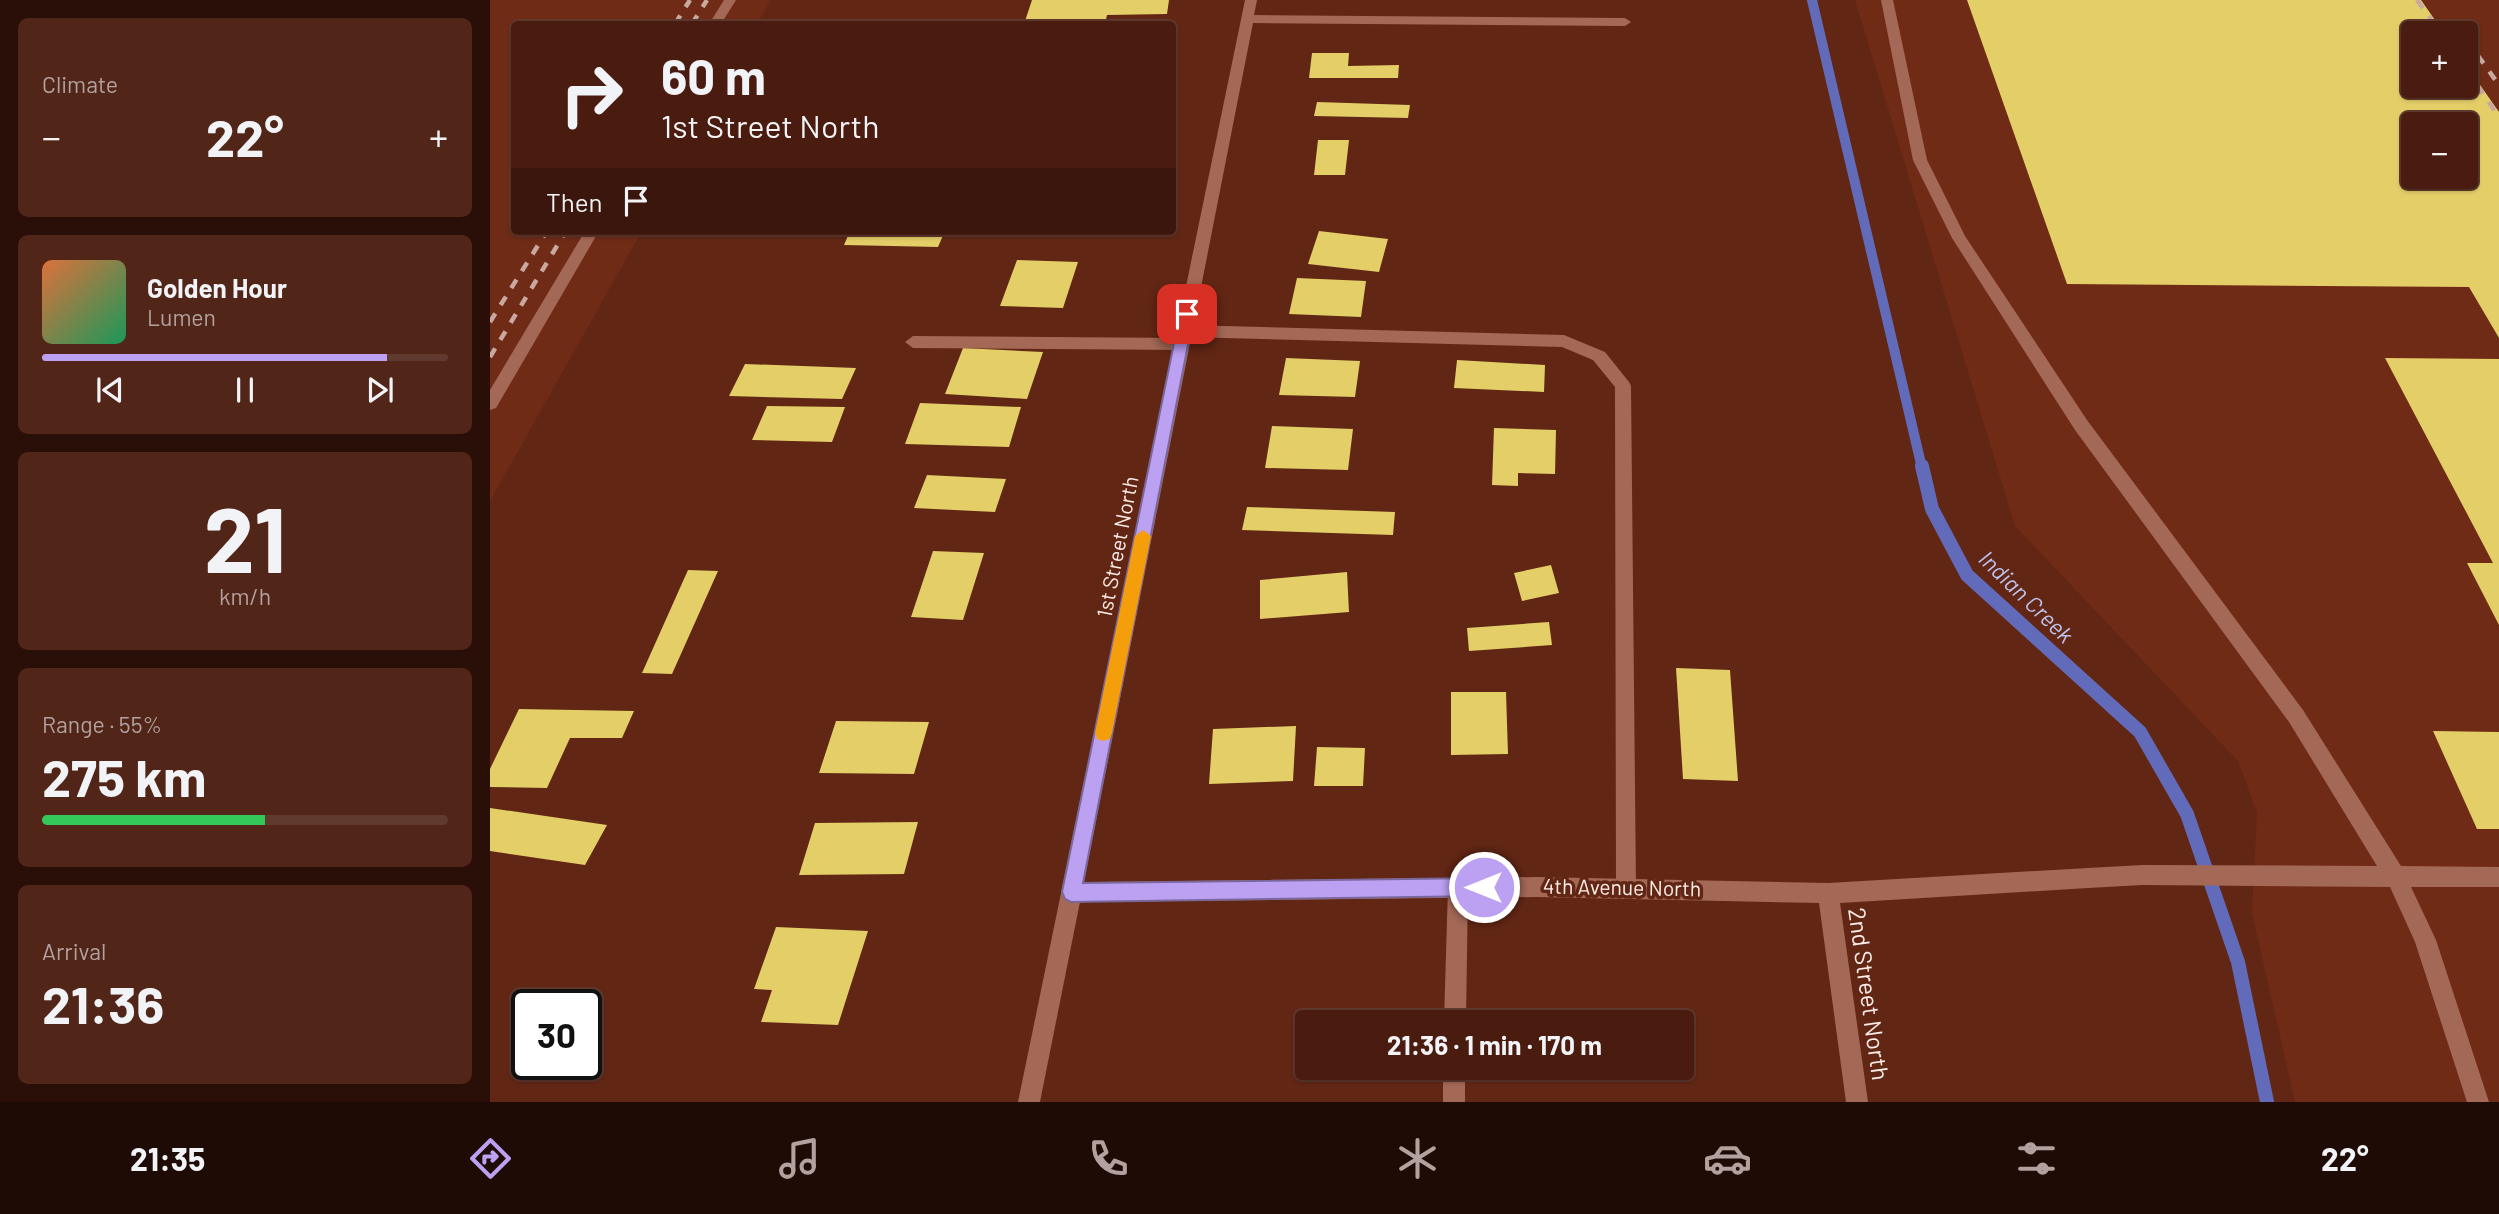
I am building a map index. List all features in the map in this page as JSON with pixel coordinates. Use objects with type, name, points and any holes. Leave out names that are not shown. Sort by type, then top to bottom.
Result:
[{"type":"street","points":[[717,21],[730,0]]},
{"type":"street","name":"1st Street North","points":[[1029,1102],[1251,0]]},
{"type":"street","points":[[1887,0],[1920,160],[1959,237],[2081,425],[2296,716],[2397,879],[2425,940],[2478,1102]]},
{"type":"street","points":[[1247,19],[1625,22]]},
{"type":"street","points":[[490,404],[590,235]]},
{"type":"street","points":[[913,342],[1183,337],[1564,341],[1599,356],[1623,386],[1626,888]]},
{"type":"street","name":"4th Avenue North","points":[[1071,892],[1458,887],[1828,893],[2143,875],[2397,879],[2499,877]]},
{"type":"street","points":[[1455,1010],[1458,887]]},
{"type":"street","name":"2nd Street North","points":[[1828,893],[1857,1102]]},
{"type":"street","points":[[1454,1080],[1454,1102]]},
{"type":"shaded area","points":[[490,0],[771,0],[759,21],[511,21],[511,235],[640,235],[490,501]]},
{"type":"shaded area","points":[[1855,0],[2499,0],[2499,1102],[2295,1102],[2252,913],[2257,812],[2238,761],[2015,526]]},
{"type":"building","points":[[1032,0],[1169,0],[1167,14],[1107,15],[1106,21],[1025,21]]},
{"type":"building","points":[[1967,0],[2421,0],[2436,21],[2401,21],[2401,98],[2478,98],[2478,82],[2499,112],[2499,338],[2469,287],[2067,284]]},
{"type":"building","points":[[1312,53],[1349,53],[1348,66],[1399,65],[1398,78],[1309,78]]},
{"type":"building","points":[[1317,102],[1410,105],[1408,118],[1314,116]]},
{"type":"building","points":[[1318,140],[1349,140],[1345,175],[1314,175]]},
{"type":"building","points":[[1319,231],[1388,239],[1379,272],[1308,264]]},
{"type":"building","points":[[848,235],[943,235],[938,247],[844,245]]},
{"type":"building","points":[[1017,260],[1078,262],[1063,308],[1000,306]]},
{"type":"building","points":[[1297,278],[1366,281],[1361,317],[1289,314]]},
{"type":"building","points":[[963,348],[1043,352],[1027,399],[945,394]]},
{"type":"building","points":[[1286,358],[1360,361],[1355,397],[1279,395]]},
{"type":"building","points":[[2385,358],[2499,359],[2499,625],[2467,563],[2493,563]]},
{"type":"building","points":[[1457,360],[1545,365],[1544,392],[1454,388]]},
{"type":"building","points":[[745,364],[856,368],[842,399],[729,396]]},
{"type":"building","points":[[920,403],[1021,407],[1009,447],[905,444]]},
{"type":"building","points":[[767,406],[845,407],[832,442],[752,440]]},
{"type":"building","points":[[1272,426],[1353,429],[1348,470],[1265,468]]},
{"type":"building","points":[[1494,428],[1556,430],[1555,474],[1518,473],[1518,486],[1492,485]]},
{"type":"building","points":[[927,475],[1006,479],[995,512],[914,508]]},
{"type":"building","points":[[1247,507],[1395,512],[1393,535],[1242,530]]},
{"type":"building","points":[[933,551],[984,553],[963,620],[911,617]]},
{"type":"building","points":[[1551,565],[1559,593],[1522,601],[1514,573]]},
{"type":"building","points":[[688,570],[718,571],[672,674],[642,673]]},
{"type":"building","points":[[1347,572],[1349,612],[1260,619],[1260,580]]},
{"type":"building","points":[[1549,622],[1552,645],[1469,651],[1467,628]]},
{"type":"building","points":[[1676,668],[1730,670],[1738,781],[1683,779]]},
{"type":"building","points":[[1451,692],[1506,692],[1508,754],[1451,755]]},
{"type":"building","points":[[519,709],[634,711],[622,738],[570,738],[547,788],[490,787],[490,769]]},
{"type":"building","points":[[836,721],[929,722],[914,774],[819,773]]},
{"type":"building","points":[[1296,726],[1293,781],[1209,784],[1213,729]]},
{"type":"building","points":[[2433,731],[2499,732],[2499,829],[2477,829]]},
{"type":"building","points":[[1317,747],[1365,748],[1363,786],[1314,786]]},
{"type":"building","points":[[490,808],[607,825],[585,865],[490,851]]},
{"type":"building","points":[[918,822],[904,874],[799,875],[815,823]]},
{"type":"building","points":[[776,927],[868,931],[838,1025],[761,1022],[772,990],[754,989]]},
{"type":"waterway","name":"Indian Creek","points":[[1812,0],[1922,468]]},
{"type":"waterway","name":"Indian Creek","points":[[1922,466],[1932,509],[1967,575],[2140,732],[2187,814],[2238,962],[2267,1102]]},
{"type":"railway","points":[[677,21],[690,0]]},
{"type":"railway","points":[[694,21],[707,0]]},
{"type":"railway","points":[[2417,0],[2432,21]]},
{"type":"railway","points":[[2478,56],[2499,85]]},
{"type":"railway","points":[[2478,86],[2499,117]]},
{"type":"railway","points":[[490,322],[544,235]]},
{"type":"railway","points":[[490,357],[564,235]]},
{"type":"slow traffic","points":[[1103,733],[1143,536]]},
{"type":"route","points":[[1187,314],[1071,892],[1484,887]]}]
